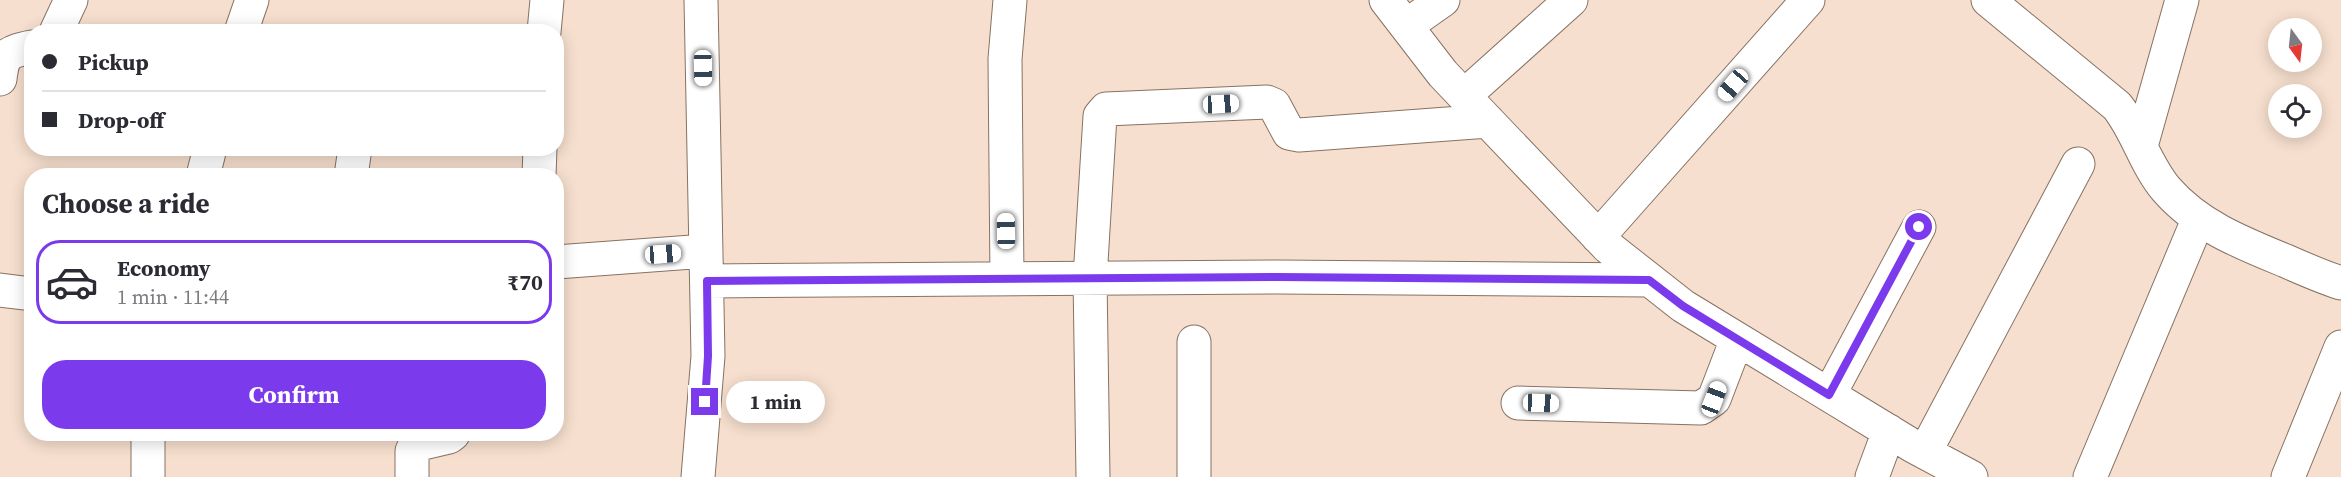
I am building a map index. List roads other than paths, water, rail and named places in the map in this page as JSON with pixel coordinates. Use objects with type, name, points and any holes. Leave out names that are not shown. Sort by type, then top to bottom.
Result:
[{"type":"street","points":[[60,24],[71,0]]},
{"type":"street","points":[[244,24],[252,0]]},
{"type":"street","points":[[545,24],[547,0]]},
{"type":"street","points":[[698,477],[708,356],[701,0]]},
{"type":"street","points":[[1007,279],[1005,59],[1010,0]]},
{"type":"street","points":[[1386,0],[1443,74],[1608,247],[1683,306],[1889,431],[1971,477]]},
{"type":"street","points":[[1406,26],[1443,0]]},
{"type":"street","points":[[1464,96],[1571,0]]},
{"type":"street","points":[[1598,237],[1808,0]]},
{"type":"street","points":[[1988,0],[2117,106],[2127,119],[2165,188],[2198,220],[2239,242],[2341,283]]},
{"type":"street","points":[[2141,146],[2182,0]]},
{"type":"street","points":[[0,79],[2,61],[9,53],[24,49]]},
{"type":"street","points":[[1092,477],[1090,278],[1100,116],[1106,109],[1267,102],[1274,105],[1289,133],[1299,135],[1488,122]]},
{"type":"street","points":[[1925,452],[2078,164]]},
{"type":"street","points":[[2090,477],[2198,220]]},
{"type":"street","points":[[1829,395],[1919,227]]},
{"type":"street","points":[[564,262],[1007,279],[1278,277],[1649,280]]},
{"type":"street","points":[[0,290],[24,293]]},
{"type":"street","points":[[1518,403],[1701,408],[1714,399],[1737,339]]},
{"type":"street","points":[[1194,342],[1194,477]]},
{"type":"street","points":[[2288,477],[2341,347]]},
{"type":"street","points":[[1872,477],[1889,431]]},
{"type":"street","points":[[148,441],[148,477]]},
{"type":"street","points":[[412,477],[412,451],[415,445],[432,441]]}]
